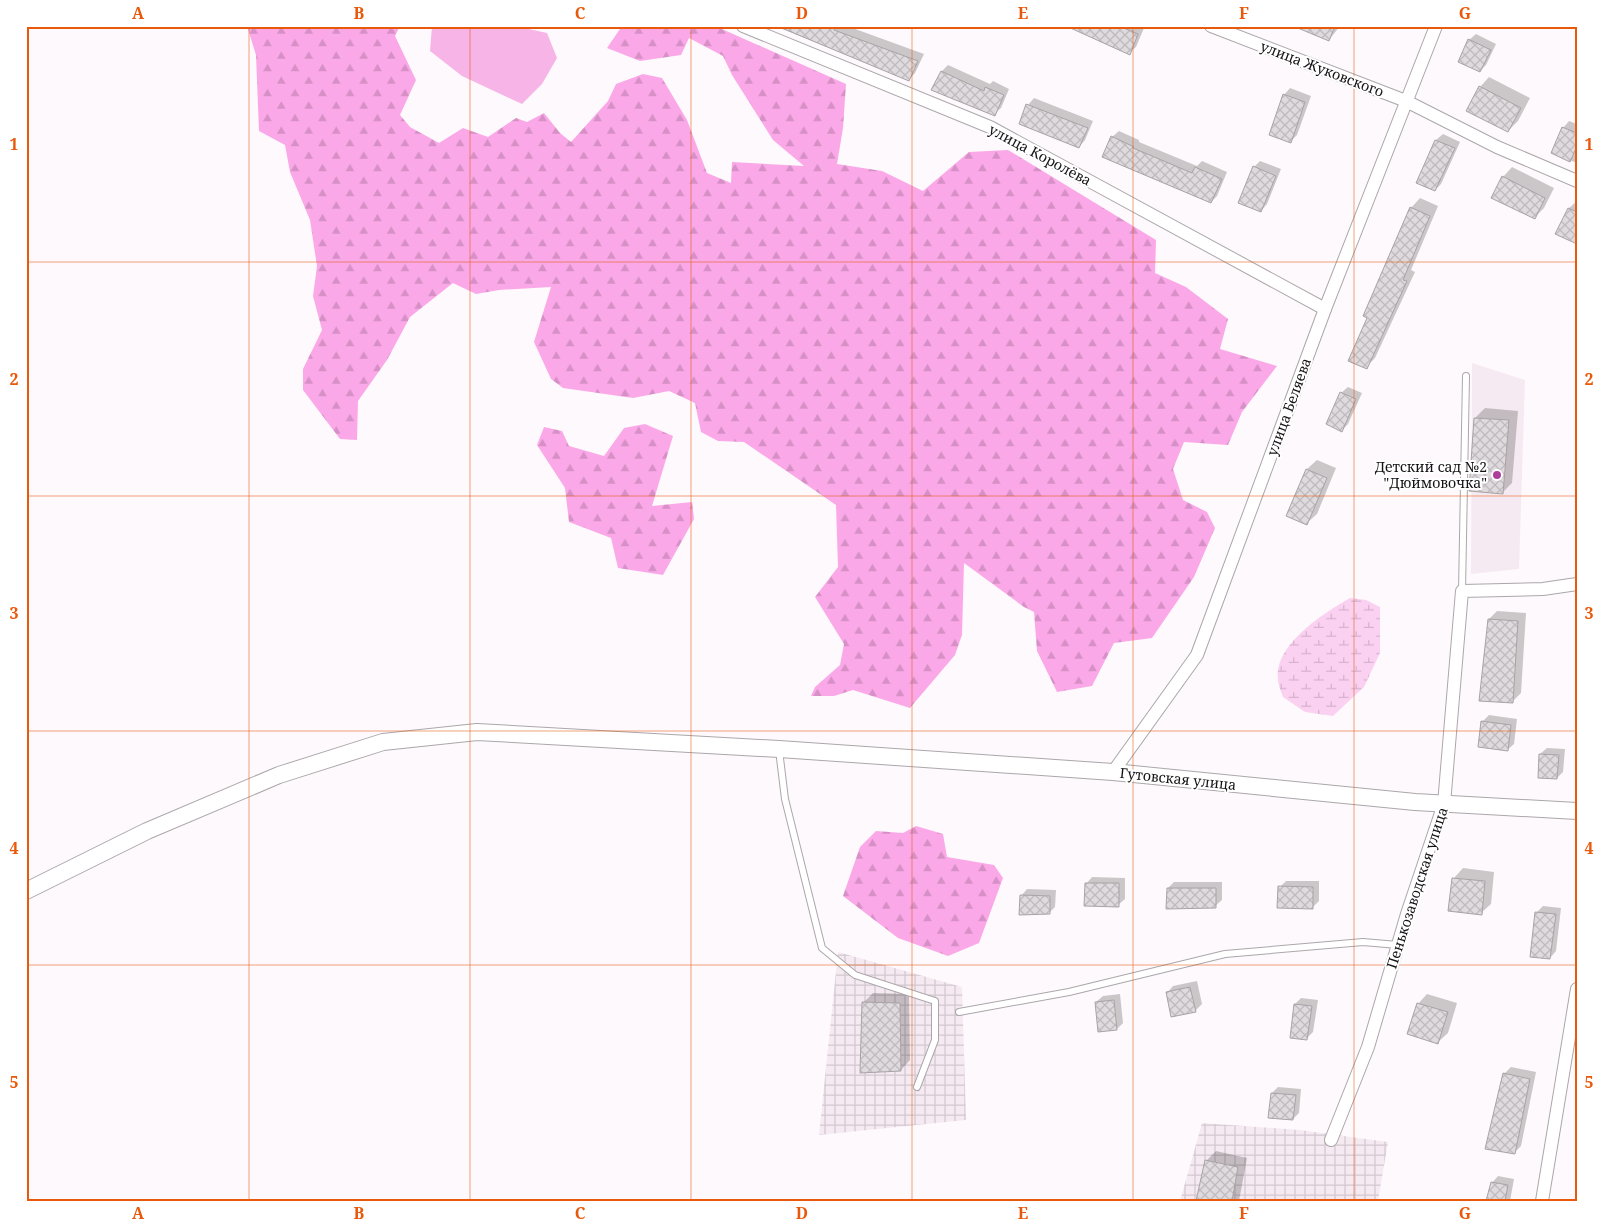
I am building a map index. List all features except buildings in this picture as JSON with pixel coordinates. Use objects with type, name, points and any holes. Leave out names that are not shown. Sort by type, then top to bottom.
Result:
[{"type":"street","name":"улица Королёва","points":[[743,26],[990,127],[1325,309]]},
{"type":"street","name":"улица Жуковского","points":[[1211,26],[1406,101],[1497,147],[1577,180]]},
{"type":"street","name":"улица Беляева","points":[[1113,772],[1197,655],[1325,309],[1436,26]]},
{"type":"street","points":[[1462,592],[1543,589],[1577,584]]},
{"type":"street","name":"Пенькозаводская улица","points":[[1332,1140],[1368,1047],[1398,945],[1444,804],[1462,592]]},
{"type":"street","name":"Гутовская улица","points":[[26,891],[147,831],[279,775],[383,742],[477,732],[779,749],[1113,772],[1444,804],[1577,811]]},
{"type":"street","points":[[1542,1201],[1577,989]]},
{"type":"lane","points":[[1462,592],[1466,376]]},
{"type":"lane","points":[[779,749],[784,799],[822,948],[854,975],[935,1001],[935,1040],[917,1087]]},
{"type":"lane","points":[[959,1012],[1069,992],[1225,954],[1363,942],[1398,945]]},
{"type":"shaded area","points":[[432,26],[515,26],[547,33],[557,58],[542,84],[522,104],[462,76],[430,51]]},
{"type":"shaded area","name":"Детский сад №2 \"Дюймовочка\"","points":[[1472,363],[1525,380],[1519,569],[1471,574]]},
{"type":"shaded area","points":[[838,952],[962,987],[966,1120],[819,1135]]},
{"type":"shaded area","points":[[1202,1123],[1300,1130],[1388,1142],[1378,1201],[1180,1201]]},
{"type":"green space","points":[[247,26],[400,26],[395,36],[416,80],[400,115],[410,127],[439,143],[463,128],[488,137],[516,118],[527,122],[544,113],[560,133],[571,142],[608,101],[616,84],[643,74],[662,78],[687,120],[707,173],[731,183],[732,162],[804,166],[773,140],[732,75],[723,56],[689,38],[681,55],[640,61],[607,48],[622,26],[715,26],[846,84],[843,128],[837,164],[882,171],[923,191],[969,152],[1008,150],[1156,240],[1155,273],[1186,287],[1228,319],[1220,349],[1277,366],[1242,412],[1228,445],[1184,442],[1173,469],[1183,500],[1207,512],[1215,528],[1194,577],[1152,638],[1114,643],[1092,686],[1057,692],[1037,651],[1034,612],[1024,607],[964,563],[962,635],[955,655],[910,708],[853,690],[834,696],[811,696],[815,687],[840,665],[844,644],[815,597],[838,567],[836,505],[744,442],[718,441],[701,432],[695,403],[669,391],[633,398],[563,388],[551,379],[534,342],[551,287],[499,290],[476,294],[453,283],[410,317],[387,360],[358,401],[357,440],[340,439],[303,390],[303,369],[322,330],[313,296],[317,266],[310,220],[290,172],[285,145],[259,131],[256,55]]},
{"type":"green space","points":[[645,424],[673,436],[652,506],[692,502],[694,519],[663,575],[618,568],[611,538],[569,522],[565,488],[537,445],[544,427],[562,431],[569,446],[604,456],[624,428]]},
{"type":"green space","points":[[1350,598],[1366,600],[1380,607],[1380,653],[1364,687],[1333,716],[1305,712],[1283,697],[1278,681],[1279,665],[1284,653],[1303,631],[1327,612]]},
{"type":"green space","points":[[916,826],[943,834],[947,857],[994,865],[1003,878],[979,943],[948,956],[898,938],[843,896],[860,847],[876,831],[903,833]]},
{"type":"place","name":"Детский сад №2 \"Дюймовочка\"","points":[[1497,475]]}]
